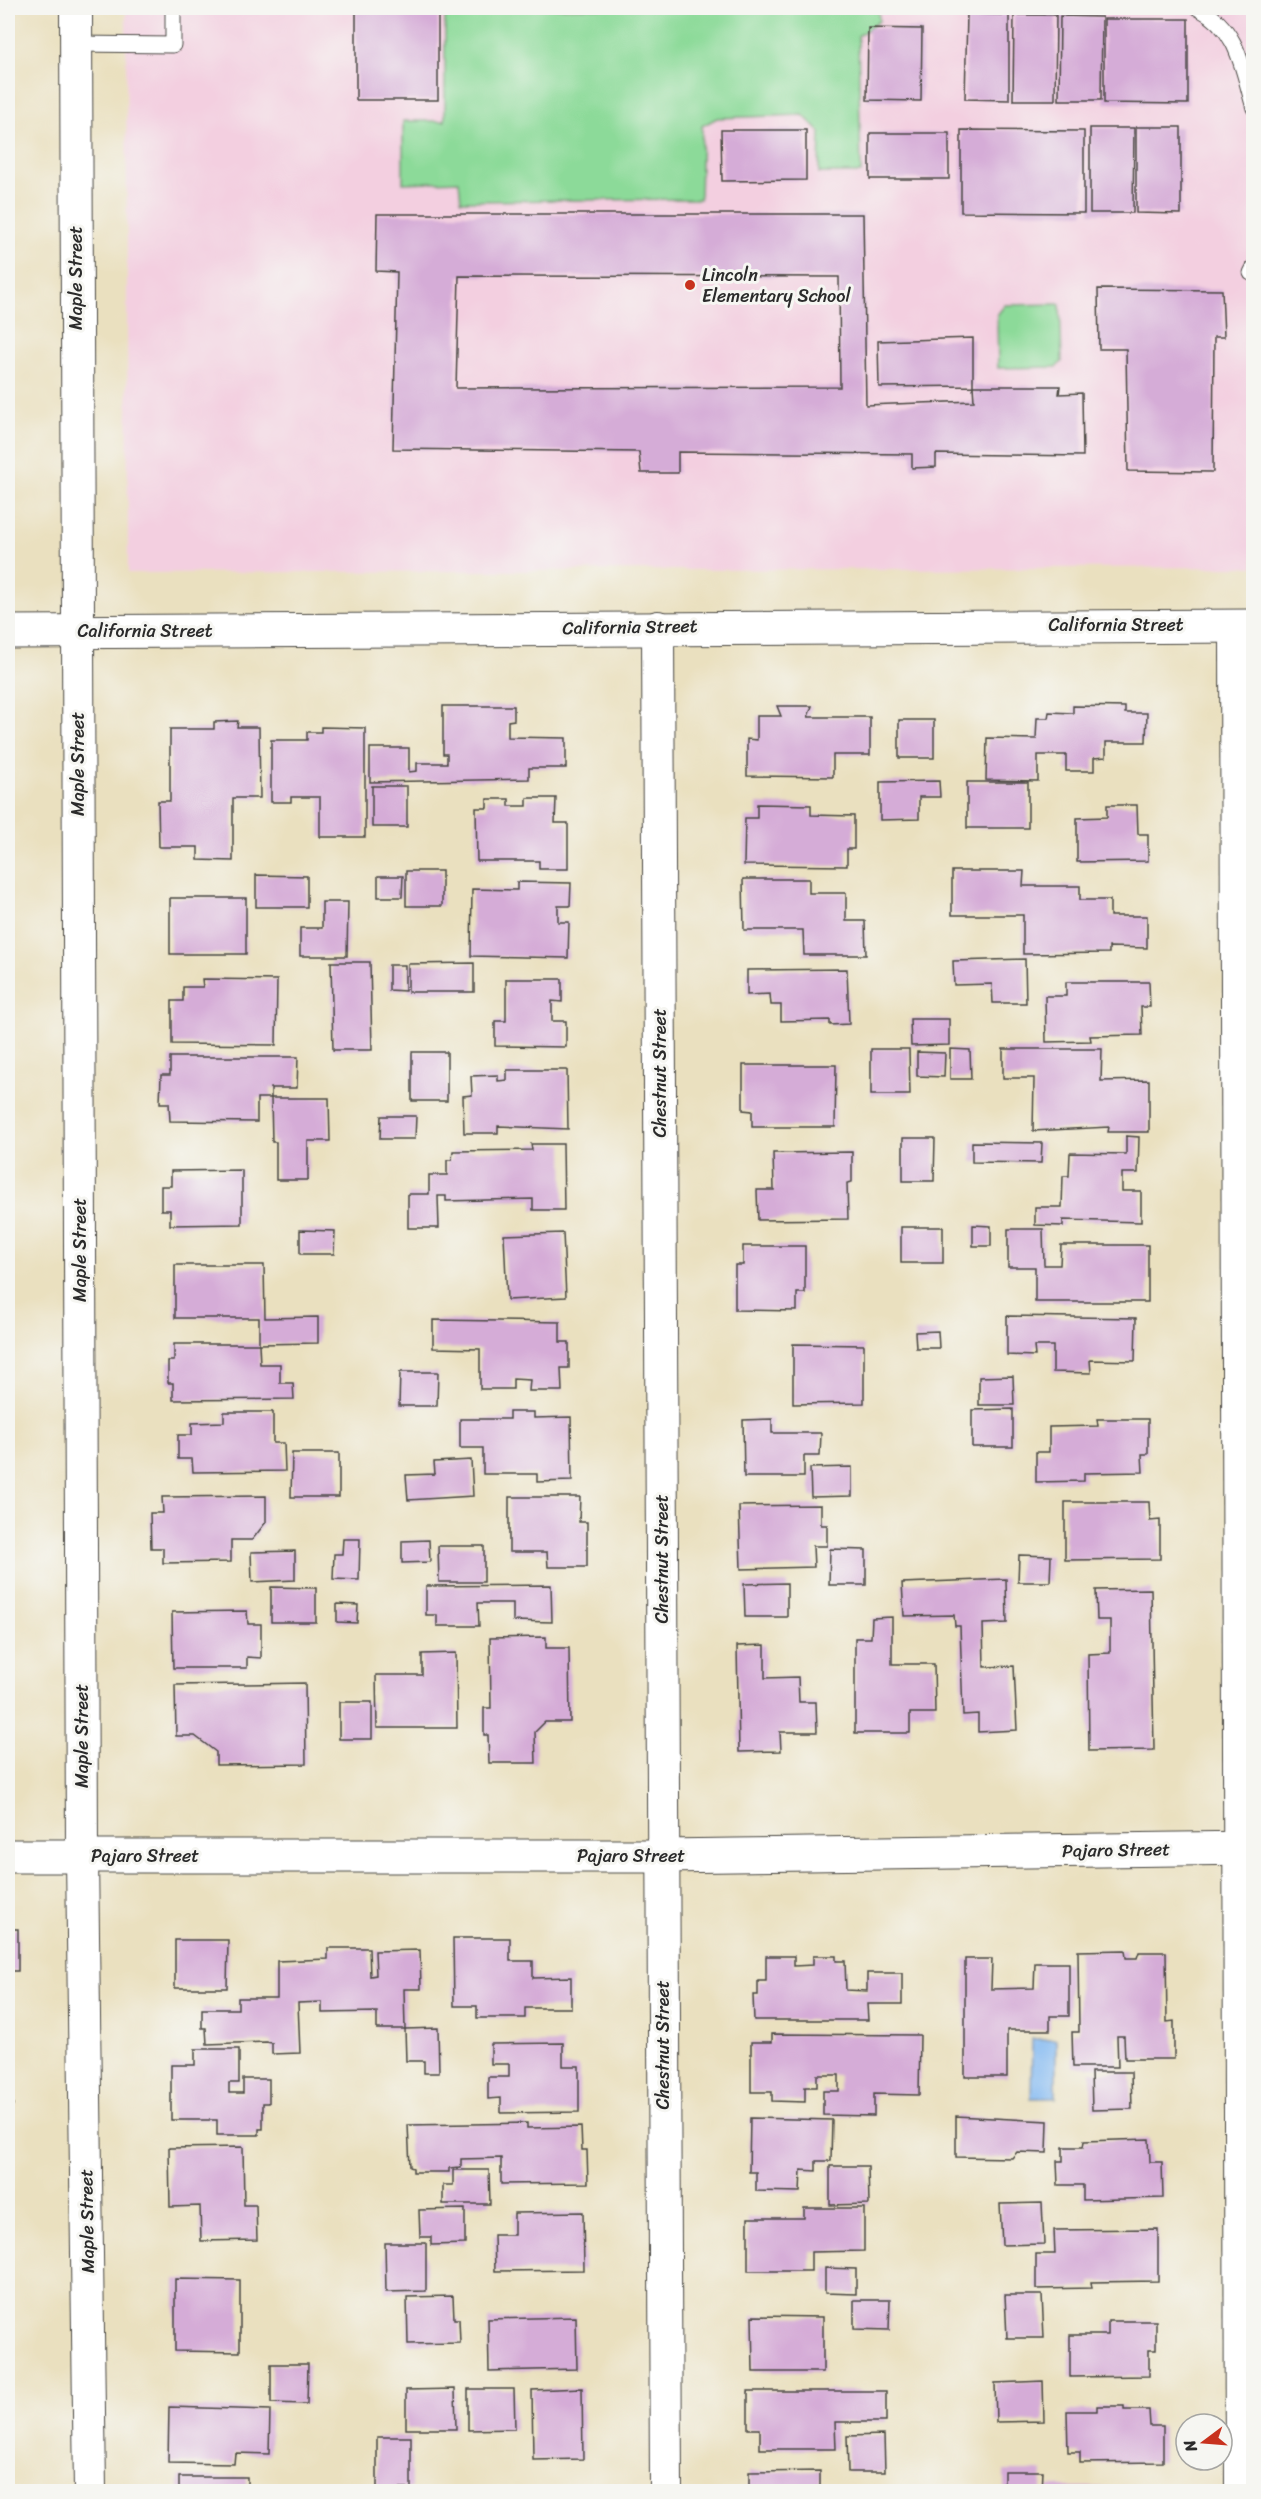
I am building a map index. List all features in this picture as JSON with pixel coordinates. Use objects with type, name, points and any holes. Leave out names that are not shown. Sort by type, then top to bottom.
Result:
[{"type":"street","name":"Maple Street","points":[[76,8],[82,1856],[90,2492]]},
{"type":"street","name":"California Street","points":[[8,632],[658,627],[1245,626]]},
{"type":"street","points":[[1241,2492],[1246,1848],[1245,626]]},
{"type":"street","name":"Chestnut Street","points":[[658,627],[666,2492]]},
{"type":"street","name":"Pajaro Street","points":[[8,1856],[663,1856],[1246,1848]]},
{"type":"lane","points":[[76,44],[173,45],[173,8]]},
{"type":"lane","points":[[1198,8],[1214,16],[1231,35],[1254,108]]},
{"type":"shaded area","name":"Lincoln Elementary School","points":[[126,8],[1253,8],[1253,567],[128,573]]},
{"type":"green space","points":[[445,8],[878,8],[879,21],[858,36],[861,173],[819,173],[820,132],[803,115],[717,118],[702,126],[700,199],[461,201],[459,181],[403,183],[403,121],[445,121]]},
{"type":"green space","points":[[1060,304],[1062,362],[1056,367],[998,368],[997,315],[1005,305]]},
{"type":"water","points":[[1032,2039],[1056,2039],[1056,2098],[1031,2098]]},
{"type":"building","points":[[356,8],[438,8],[438,100],[356,100]]},
{"type":"building","points":[[967,14],[1009,15],[1009,100],[965,99]]},
{"type":"building","points":[[1014,15],[1056,15],[1055,100],[1013,100]]},
{"type":"building","points":[[1060,16],[1102,17],[1101,100],[1059,100]]},
{"type":"building","points":[[1104,19],[1188,19],[1188,104],[1104,103]]},
{"type":"building","points":[[868,28],[922,29],[921,101],[867,100]]},
{"type":"building","points":[[1136,127],[1181,127],[1181,214],[1136,213]]},
{"type":"building","points":[[1090,128],[1134,128],[1133,213],[1090,213]]},
{"type":"building","points":[[721,130],[806,130],[806,180],[722,181]]},
{"type":"building","points":[[961,130],[1084,131],[1084,213],[961,212]]},
{"type":"building","points":[[870,133],[949,133],[949,179],[870,179]]},
{"type":"building","points":[[377,214],[863,214],[866,405],[974,401],[973,386],[1060,386],[1059,394],[1082,393],[1083,456],[936,454],[936,467],[912,468],[912,454],[678,452],[678,473],[641,473],[639,452],[393,449],[397,272],[376,271]],"holes":[[[459,276],[839,277],[840,387],[456,388]]]},
{"type":"building","points":[[1098,289],[1222,290],[1224,337],[1214,337],[1213,472],[1128,471],[1126,349],[1099,349]]},
{"type":"building","points":[[973,338],[973,386],[879,387],[878,341]]},
{"type":"building","points":[[443,706],[514,706],[514,720],[508,721],[508,737],[566,738],[566,768],[529,768],[529,779],[370,782],[370,748],[409,748],[409,772],[417,771],[417,763],[447,763],[447,754],[443,754]]},
{"type":"building","points":[[777,706],[812,706],[808,717],[870,717],[870,755],[833,755],[833,777],[747,776],[747,739],[757,740],[757,716],[781,716]]},
{"type":"building","points":[[1073,706],[1125,707],[1125,713],[1147,713],[1146,742],[1106,742],[1106,757],[1094,758],[1094,771],[1066,771],[1066,755],[1038,755],[1038,781],[986,780],[987,738],[1036,739],[1037,718],[1048,718],[1049,712],[1073,713]]},
{"type":"building","points":[[899,720],[934,720],[934,758],[899,758]]},
{"type":"building","points":[[238,721],[237,727],[259,727],[260,798],[233,798],[233,861],[198,860],[198,847],[159,847],[158,801],[170,801],[170,729],[214,729],[214,722]]},
{"type":"building","points":[[321,727],[365,728],[365,837],[320,837],[320,797],[291,797],[291,802],[271,802],[271,740],[307,740],[307,732],[321,732]]},
{"type":"building","points":[[939,781],[940,797],[919,797],[919,819],[880,820],[880,782]]},
{"type":"building","points":[[967,782],[1028,782],[1028,828],[967,828]]},
{"type":"building","points":[[372,786],[407,786],[407,827],[372,827]]},
{"type":"building","points":[[527,798],[556,798],[555,823],[568,823],[568,869],[539,869],[539,861],[477,861],[476,808],[487,808],[487,799],[509,799],[509,806],[527,806]]},
{"type":"building","points":[[757,804],[811,805],[811,815],[854,816],[854,849],[847,849],[847,866],[744,865],[745,818],[757,818]]},
{"type":"building","points":[[1107,805],[1137,805],[1138,834],[1148,834],[1148,861],[1077,862],[1077,818],[1107,817]]},
{"type":"building","points":[[406,871],[442,871],[442,906],[406,906]]},
{"type":"building","points":[[952,871],[1024,871],[1023,886],[1080,886],[1080,900],[1110,900],[1110,916],[1147,916],[1147,948],[1109,947],[1109,953],[1023,954],[1023,915],[952,915]]},
{"type":"building","points":[[256,875],[307,876],[307,907],[256,907]]},
{"type":"building","points":[[378,876],[403,876],[402,897],[378,897]]},
{"type":"building","points":[[743,879],[809,879],[809,893],[846,893],[846,921],[865,921],[866,955],[804,955],[803,930],[744,930]]},
{"type":"building","points":[[517,882],[571,883],[570,906],[558,906],[558,922],[569,922],[568,958],[471,956],[472,889],[517,890]]},
{"type":"building","points":[[170,898],[246,898],[246,954],[170,954]]},
{"type":"building","points":[[322,902],[348,902],[347,956],[300,956],[300,928],[322,928]]},
{"type":"building","points":[[1025,959],[1026,1003],[993,1003],[992,984],[954,985],[953,961]]},
{"type":"building","points":[[331,962],[370,962],[372,1050],[333,1050]]},
{"type":"building","points":[[474,963],[474,992],[408,992],[408,964]]},
{"type":"building","points":[[389,965],[405,965],[405,991],[389,990]]},
{"type":"building","points":[[847,969],[849,1024],[830,1025],[830,1020],[781,1021],[781,1005],[771,1005],[770,994],[747,995],[747,970]]},
{"type":"building","points":[[202,979],[277,980],[276,1045],[172,1044],[172,1001],[183,1001],[183,987],[203,987]]},
{"type":"building","points":[[506,979],[562,979],[562,1002],[552,1001],[552,1021],[566,1021],[566,1047],[495,1046],[495,1021],[506,1021]]},
{"type":"building","points":[[1066,982],[1149,982],[1150,1007],[1141,1007],[1142,1035],[1090,1036],[1091,1041],[1046,1042],[1045,996],[1066,996]]},
{"type":"building","points":[[910,1019],[949,1019],[949,1045],[911,1046]]},
{"type":"building","points":[[871,1049],[909,1049],[910,1095],[871,1095]]},
{"type":"building","points":[[950,1049],[970,1050],[971,1079],[950,1079]]},
{"type":"building","points":[[1003,1049],[1102,1049],[1101,1081],[1149,1080],[1149,1132],[1108,1132],[1109,1127],[1033,1131],[1034,1078],[1003,1078]]},
{"type":"building","points":[[412,1052],[447,1052],[447,1101],[412,1101]]},
{"type":"building","points":[[917,1052],[945,1053],[944,1077],[917,1076]]},
{"type":"building","points":[[170,1057],[298,1057],[297,1088],[271,1088],[271,1098],[257,1098],[257,1122],[170,1121],[169,1103],[160,1103],[161,1075],[170,1075]]},
{"type":"building","points":[[743,1065],[836,1065],[835,1127],[752,1127],[752,1111],[743,1110]]},
{"type":"building","points":[[507,1070],[567,1070],[568,1129],[498,1126],[498,1133],[464,1133],[463,1096],[472,1095],[471,1076],[498,1075],[498,1081],[507,1080]]},
{"type":"building","points":[[271,1098],[329,1098],[330,1141],[308,1141],[308,1180],[276,1180],[276,1142],[272,1142]]},
{"type":"building","points":[[381,1116],[416,1116],[415,1139],[380,1139]]},
{"type":"building","points":[[1126,1136],[1139,1137],[1138,1173],[1122,1173],[1122,1191],[1141,1191],[1141,1222],[1063,1220],[1063,1226],[1035,1225],[1035,1207],[1062,1207],[1063,1176],[1069,1176],[1070,1153],[1126,1154]]},
{"type":"building","points":[[903,1138],[935,1138],[934,1181],[903,1181]]},
{"type":"building","points":[[972,1142],[1042,1143],[1041,1163],[972,1162]]},
{"type":"building","points":[[531,1144],[563,1144],[564,1210],[533,1210],[533,1199],[446,1201],[446,1196],[438,1196],[439,1228],[408,1228],[408,1194],[429,1194],[429,1175],[447,1175],[447,1160],[452,1160],[453,1151],[532,1150]]},
{"type":"building","points":[[852,1152],[852,1182],[847,1183],[848,1219],[758,1220],[757,1190],[774,1190],[773,1153]]},
{"type":"building","points":[[242,1170],[242,1224],[170,1225],[170,1210],[161,1210],[161,1186],[171,1186],[171,1171]]},
{"type":"building","points":[[973,1225],[991,1226],[991,1246],[973,1246]]},
{"type":"building","points":[[901,1227],[943,1227],[943,1263],[901,1263]]},
{"type":"building","points":[[1008,1229],[1043,1229],[1044,1265],[1060,1265],[1061,1245],[1148,1245],[1148,1302],[1035,1302],[1035,1267],[1008,1267]]},
{"type":"building","points":[[300,1230],[335,1231],[334,1254],[300,1254]]},
{"type":"building","points":[[563,1233],[566,1297],[507,1300],[504,1235]]},
{"type":"building","points":[[743,1246],[805,1246],[805,1293],[797,1293],[797,1311],[735,1310],[735,1265],[743,1265]]},
{"type":"building","points":[[175,1265],[264,1265],[265,1318],[318,1317],[318,1343],[259,1344],[259,1318],[175,1318]]},
{"type":"building","points":[[1007,1316],[1136,1318],[1135,1361],[1090,1360],[1091,1373],[1053,1372],[1053,1346],[1034,1346],[1035,1356],[1007,1355]]},
{"type":"building","points":[[433,1320],[560,1322],[560,1342],[569,1342],[569,1368],[561,1368],[562,1391],[529,1391],[530,1380],[513,1379],[513,1389],[480,1389],[480,1349],[433,1348]]},
{"type":"building","points":[[938,1331],[939,1348],[916,1348],[915,1332]]},
{"type":"building","points":[[174,1344],[259,1344],[260,1364],[280,1364],[280,1383],[293,1383],[294,1399],[173,1400],[173,1383],[168,1383],[168,1361],[174,1361]]},
{"type":"building","points":[[793,1344],[864,1345],[864,1403],[793,1404]]},
{"type":"building","points":[[400,1372],[438,1372],[437,1406],[399,1406]]},
{"type":"building","points":[[1013,1376],[1014,1405],[979,1405],[979,1377]]},
{"type":"building","points":[[1013,1409],[1013,1447],[972,1447],[972,1410]]},
{"type":"building","points":[[224,1412],[273,1412],[273,1443],[284,1443],[285,1471],[193,1472],[192,1459],[178,1459],[178,1435],[192,1435],[192,1423],[224,1422]]},
{"type":"building","points":[[509,1412],[534,1412],[534,1418],[571,1417],[572,1481],[537,1482],[537,1474],[483,1474],[483,1448],[460,1448],[460,1419],[509,1419]]},
{"type":"building","points":[[772,1419],[772,1433],[821,1433],[820,1456],[804,1456],[804,1477],[744,1477],[743,1420]]},
{"type":"building","points":[[1097,1419],[1148,1419],[1148,1454],[1142,1454],[1143,1472],[1084,1473],[1084,1481],[1036,1482],[1036,1452],[1049,1452],[1049,1427],[1098,1426]]},
{"type":"building","points":[[292,1453],[339,1453],[339,1497],[291,1497]]},
{"type":"building","points":[[471,1460],[473,1496],[408,1500],[406,1475],[435,1474],[434,1462]]},
{"type":"building","points":[[852,1467],[852,1496],[811,1497],[810,1468]]},
{"type":"building","points":[[266,1496],[266,1522],[252,1540],[231,1540],[231,1562],[163,1563],[163,1548],[151,1548],[150,1513],[163,1513],[162,1497]]},
{"type":"building","points":[[509,1497],[580,1497],[579,1522],[587,1522],[587,1567],[548,1567],[547,1552],[509,1552]]},
{"type":"building","points":[[1065,1502],[1149,1502],[1150,1521],[1160,1520],[1160,1559],[1065,1560]]},
{"type":"building","points":[[821,1505],[821,1525],[827,1525],[827,1546],[813,1546],[814,1567],[741,1569],[739,1506]]},
{"type":"building","points":[[343,1539],[360,1539],[359,1580],[333,1579],[334,1554],[342,1554]]},
{"type":"building","points":[[429,1540],[430,1562],[402,1563],[402,1541]]},
{"type":"building","points":[[438,1546],[484,1546],[484,1582],[439,1582]]},
{"type":"building","points":[[830,1549],[866,1550],[866,1585],[829,1585]]},
{"type":"building","points":[[295,1551],[295,1580],[252,1582],[251,1552]]},
{"type":"building","points":[[1019,1555],[1051,1556],[1050,1582],[1018,1582]]},
{"type":"building","points":[[1006,1579],[1007,1623],[983,1624],[984,1667],[1014,1666],[1017,1730],[978,1732],[978,1714],[963,1715],[960,1626],[955,1626],[954,1615],[904,1616],[902,1583]]},
{"type":"building","points":[[787,1583],[787,1617],[745,1617],[744,1584]]},
{"type":"building","points":[[551,1585],[552,1622],[513,1621],[513,1603],[478,1603],[479,1626],[437,1626],[437,1615],[426,1615],[426,1586]]},
{"type":"building","points":[[271,1587],[316,1588],[316,1622],[271,1622]]},
{"type":"building","points":[[1151,1589],[1154,1750],[1089,1751],[1088,1654],[1110,1653],[1110,1620],[1097,1620],[1096,1590]]},
{"type":"building","points":[[337,1604],[358,1605],[357,1623],[337,1622]]},
{"type":"building","points":[[247,1611],[248,1624],[261,1624],[261,1658],[247,1657],[247,1668],[173,1668],[172,1612]]},
{"type":"building","points":[[892,1617],[892,1664],[934,1664],[935,1713],[910,1713],[910,1733],[855,1733],[855,1638],[871,1638],[872,1618]]},
{"type":"building","points":[[546,1637],[546,1648],[569,1648],[570,1722],[545,1722],[535,1732],[536,1763],[489,1763],[488,1735],[484,1735],[484,1708],[491,1708],[490,1638]]},
{"type":"building","points":[[765,1645],[765,1678],[798,1677],[799,1702],[816,1702],[817,1732],[780,1732],[781,1751],[739,1752],[737,1646]]},
{"type":"building","points":[[456,1653],[457,1728],[377,1728],[376,1675],[422,1675],[422,1654]]},
{"type":"building","points":[[305,1683],[306,1764],[216,1765],[216,1752],[195,1736],[176,1736],[175,1685]]},
{"type":"building","points":[[339,1702],[372,1702],[372,1739],[339,1739]]},
{"type":"building","points":[[8,1929],[18,1929],[18,1971],[8,1971]]},
{"type":"building","points":[[453,1938],[510,1938],[510,1961],[533,1961],[533,1978],[571,1977],[571,2008],[525,2008],[525,2018],[477,2018],[477,2006],[454,2006]]},
{"type":"building","points":[[175,1940],[228,1940],[227,1988],[175,1988]]},
{"type":"building","points":[[328,1948],[369,1948],[370,1976],[376,1975],[375,1951],[420,1950],[421,1989],[404,1989],[405,2029],[377,2029],[377,2012],[322,2013],[322,2002],[298,2003],[300,2053],[272,2054],[272,2043],[266,2042],[207,2044],[206,2028],[202,2028],[202,2009],[238,2009],[238,1998],[277,1998],[277,1961],[328,1959]]},
{"type":"building","points":[[1125,1950],[1126,1958],[1137,1958],[1139,1952],[1166,1952],[1167,2022],[1174,2021],[1174,2059],[1125,2059],[1124,2036],[1117,2036],[1118,2067],[1073,2067],[1072,2032],[1079,2032],[1078,1951]]},
{"type":"building","points":[[766,1956],[794,1956],[794,1966],[813,1965],[813,1956],[836,1956],[836,1961],[845,1961],[846,1990],[867,1991],[867,1973],[902,1973],[902,2004],[867,2004],[868,2020],[754,2020],[753,1995],[758,1995],[758,1981],[766,1981]]},
{"type":"building","points":[[965,1959],[992,1959],[991,1989],[1034,1988],[1035,1963],[1069,1963],[1069,2016],[1050,2016],[1050,2030],[1007,2030],[1007,2077],[965,2077]]},
{"type":"building","points":[[438,2028],[439,2073],[424,2073],[424,2061],[406,2061],[405,2029]]},
{"type":"building","points":[[772,2034],[920,2035],[919,2095],[874,2094],[874,2116],[823,2115],[823,2091],[839,2091],[839,2075],[817,2075],[817,2087],[805,2087],[805,2102],[772,2101],[772,2092],[751,2092],[751,2042],[772,2042]]},
{"type":"building","points":[[563,2043],[563,2066],[579,2066],[579,2112],[501,2113],[501,2098],[488,2099],[488,2077],[509,2077],[509,2064],[491,2064],[491,2044]]},
{"type":"building","points":[[195,2049],[239,2049],[239,2083],[229,2083],[229,2093],[243,2093],[243,2079],[269,2079],[269,2103],[263,2103],[263,2129],[259,2129],[259,2135],[217,2135],[217,2120],[171,2120],[171,2065],[195,2065]]},
{"type":"building","points":[[8,2068],[13,2068],[13,2105],[8,2105]]},
{"type":"building","points":[[1091,2072],[1131,2072],[1132,2109],[1092,2110]]},
{"type":"building","points":[[956,2116],[1048,2121],[1047,2153],[1017,2152],[1012,2158],[956,2157]]},
{"type":"building","points":[[750,2118],[832,2120],[831,2161],[816,2161],[816,2171],[801,2170],[800,2192],[756,2191],[756,2172],[749,2172]]},
{"type":"building","points":[[527,2123],[527,2128],[581,2127],[582,2150],[587,2150],[588,2183],[501,2184],[501,2158],[461,2159],[461,2167],[449,2168],[449,2172],[413,2172],[413,2168],[410,2167],[408,2125]]},
{"type":"building","points":[[1149,2139],[1150,2162],[1162,2162],[1163,2198],[1083,2200],[1083,2185],[1058,2185],[1057,2161],[1063,2161],[1063,2147],[1083,2147],[1084,2141]]},
{"type":"building","points":[[243,2147],[244,2205],[256,2205],[257,2240],[201,2241],[200,2206],[170,2207],[169,2148]]},
{"type":"building","points":[[830,2166],[868,2166],[869,2204],[830,2205]]},
{"type":"building","points":[[453,2170],[489,2170],[490,2204],[443,2204],[443,2185],[453,2185]]},
{"type":"building","points":[[1042,2203],[1044,2244],[1002,2245],[1000,2204]]},
{"type":"building","points":[[804,2208],[864,2208],[864,2251],[811,2252],[811,2271],[748,2271],[748,2218],[804,2218]]},
{"type":"building","points":[[465,2209],[465,2244],[431,2245],[431,2237],[420,2237],[419,2210]]},
{"type":"building","points":[[583,2212],[584,2270],[495,2271],[494,2235],[514,2235],[514,2213]]},
{"type":"building","points":[[1158,2229],[1158,2281],[1091,2282],[1092,2288],[1036,2289],[1036,2254],[1055,2254],[1054,2230]]},
{"type":"building","points":[[385,2243],[426,2243],[426,2291],[386,2292]]},
{"type":"building","points":[[825,2268],[856,2269],[856,2294],[825,2293]]},
{"type":"building","points":[[175,2279],[240,2280],[240,2352],[175,2351]]},
{"type":"building","points":[[1005,2295],[1042,2295],[1044,2338],[1007,2338]]},
{"type":"building","points":[[453,2296],[454,2319],[459,2319],[460,2343],[408,2344],[407,2297]]},
{"type":"building","points":[[854,2300],[890,2300],[889,2330],[854,2329]]},
{"type":"building","points":[[752,2316],[823,2317],[823,2372],[753,2372]]},
{"type":"building","points":[[576,2317],[577,2369],[489,2371],[488,2319]]},
{"type":"building","points":[[1108,2321],[1156,2321],[1156,2350],[1149,2350],[1149,2376],[1070,2377],[1070,2335],[1108,2335]]},
{"type":"building","points":[[271,2364],[308,2364],[307,2404],[271,2403]]},
{"type":"building","points":[[1043,2381],[1044,2421],[996,2422],[995,2383]]},
{"type":"building","points":[[582,2388],[583,2459],[533,2460],[532,2390]]},
{"type":"building","points":[[455,2389],[456,2429],[406,2429],[406,2390]]},
{"type":"building","points":[[468,2389],[514,2389],[515,2429],[468,2430]]},
{"type":"building","points":[[748,2391],[886,2391],[886,2422],[835,2422],[836,2449],[760,2449],[760,2429],[748,2429]]},
{"type":"building","points":[[1097,2406],[1124,2406],[1124,2410],[1149,2410],[1150,2426],[1163,2426],[1163,2462],[1080,2463],[1080,2452],[1068,2452],[1067,2411],[1097,2411]]},
{"type":"building","points":[[169,2407],[270,2410],[269,2454],[235,2453],[234,2464],[168,2463]]},
{"type":"building","points":[[884,2435],[885,2472],[848,2472],[847,2436]]},
{"type":"building","points":[[377,2437],[411,2437],[411,2489],[377,2489]]},
{"type":"building","points":[[820,2471],[820,2492],[749,2492],[749,2472]]},
{"type":"building","points":[[1004,2471],[1043,2471],[1042,2492],[1004,2492]]},
{"type":"building","points":[[179,2477],[247,2477],[247,2492],[179,2492]]},
{"type":"building","points":[[1048,2487],[1128,2487],[1128,2492],[1048,2492]]},
{"type":"place","name":"Lincoln Elementary School","points":[[690,285]]}]
